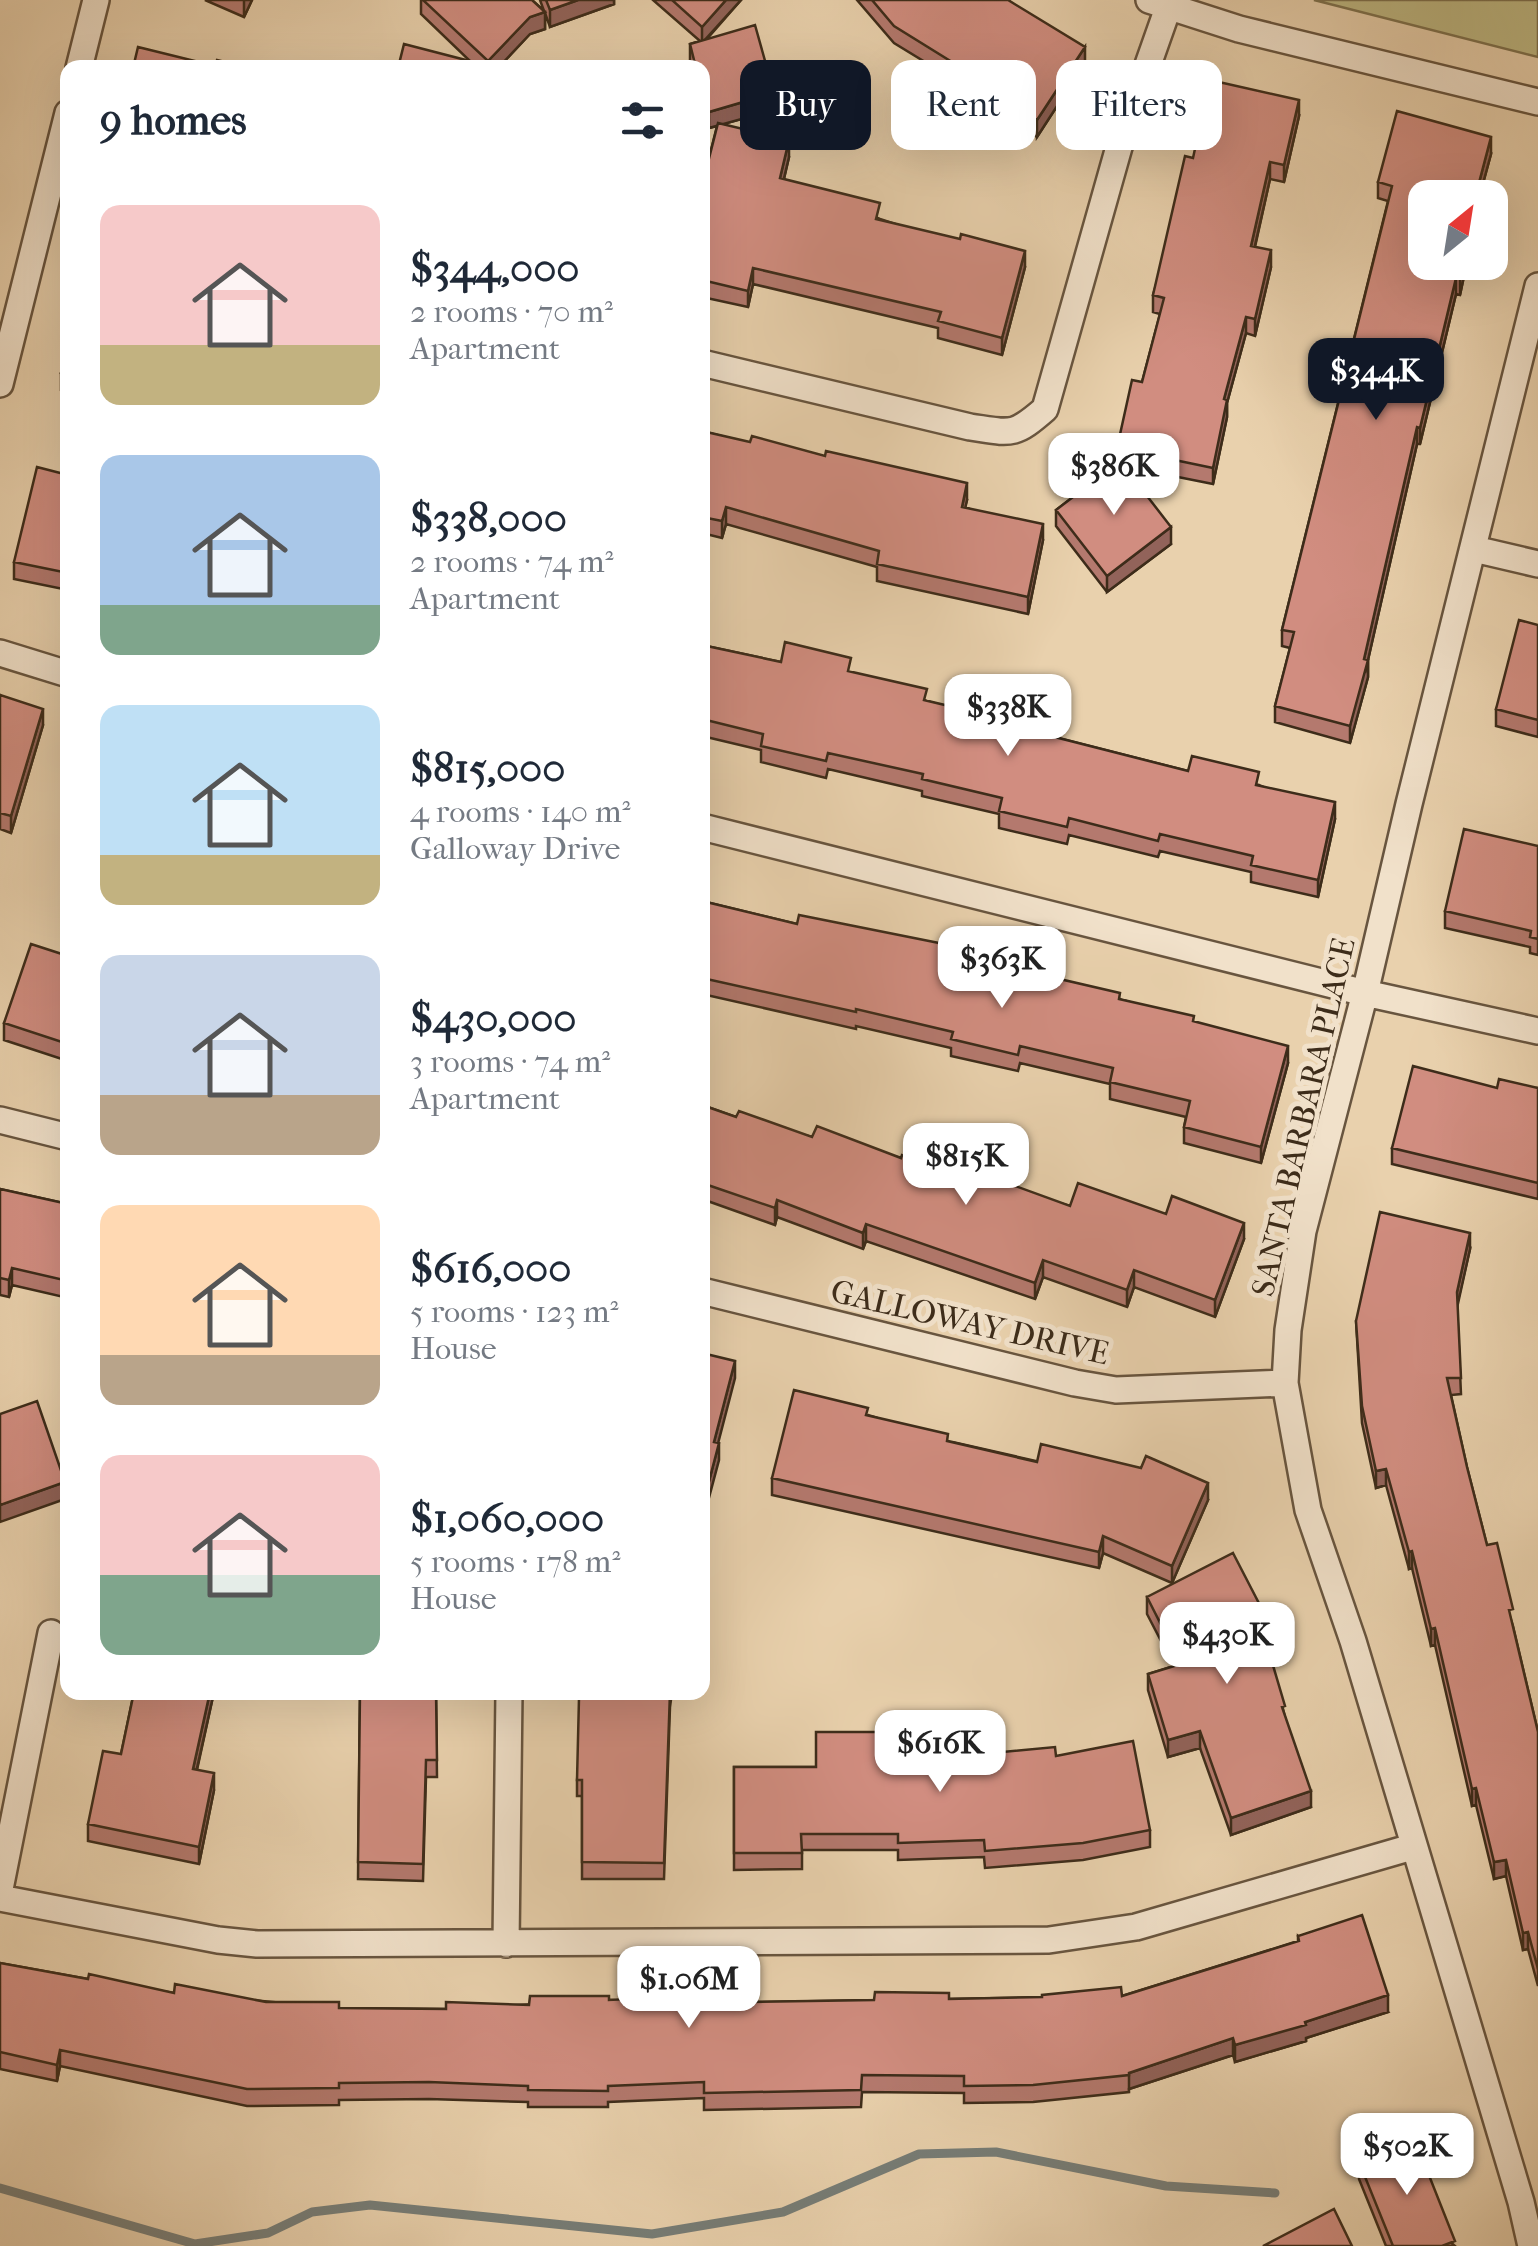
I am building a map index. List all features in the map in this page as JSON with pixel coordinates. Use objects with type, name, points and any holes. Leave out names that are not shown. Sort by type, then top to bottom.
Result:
[{"type":"street","points":[[81,60],[96,0]]},
{"type":"street","points":[[710,365],[970,428],[1011,433],[1025,427],[1046,409],[1158,4],[1238,29],[1538,102]]},
{"type":"street","points":[[0,384],[56,205],[60,174]]},
{"type":"street","name":"SANTA BARBARA PLACE","points":[[1531,2246],[1353,1641],[1308,1510],[1285,1383],[1288,1330],[1303,1231],[1538,286]]},
{"type":"street","points":[[1474,548],[1538,564]]},
{"type":"street","points":[[0,653],[60,672]]},
{"type":"street","points":[[710,829],[1365,992],[1538,1031]]},
{"type":"street","points":[[0,1120],[60,1134]]},
{"type":"street","name":"GALLOWAY DRIVE","points":[[710,1294],[1116,1390],[1285,1383]]},
{"type":"street","points":[[0,1889],[50,1633]]},
{"type":"street","points":[[506,1944],[508,1700]]},
{"type":"street","points":[[0,1898],[257,1944],[1049,1940],[1095,1935],[1182,1916],[1412,1847]]},
{"type":"shaded area","points":[[1314,0],[1538,0],[1538,57]]},
{"type":"building","points":[[423,0],[532,0],[545,12],[530,17],[487,60]]},
{"type":"building","points":[[546,0],[578,0],[550,10]]},
{"type":"building","points":[[672,0],[726,0],[702,27]]},
{"type":"building","points":[[872,0],[1008,0],[1085,47],[1076,60],[1056,60],[1056,91],[1037,120],[1036,60],[949,60],[894,26]]},
{"type":"building","points":[[755,25],[765,60],[740,60],[740,103],[710,112],[710,60],[694,60],[690,44]]},
{"type":"building","points":[[404,44],[466,60],[400,60]]},
{"type":"building","points":[[138,47],[191,60],[135,60]]},
{"type":"building","points":[[1222,83],[1299,100],[1284,165],[1270,162],[1251,246],[1271,250],[1255,319],[1246,317],[1224,399],[1227,400],[1213,468],[1117,448],[1132,380],[1142,382],[1164,298],[1153,295],[1185,156],[1193,158],[1195,150],[1222,150]]},
{"type":"building","points":[[1397,111],[1491,137],[1480,180],[1408,180],[1408,280],[1456,280],[1420,428],[1417,427],[1364,659],[1368,660],[1350,726],[1275,706],[1294,632],[1282,630],[1392,186],[1378,182]]},
{"type":"building","points":[[718,123],[740,128],[740,150],[787,150],[780,178],[880,203],[876,219],[960,239],[961,234],[1025,251],[1002,338],[938,321],[941,312],[753,268],[748,291],[710,282],[710,154]]},
{"type":"building","points":[[710,433],[750,442],[752,436],[825,456],[826,451],[967,483],[962,507],[1043,524],[1028,597],[877,564],[879,551],[726,507],[722,521],[710,519]]},
{"type":"building","points":[[1120,461],[1171,527],[1107,576],[1056,510]]},
{"type":"building","points":[[37,467],[60,473],[60,571],[14,562]]},
{"type":"building","points":[[1519,620],[1538,625],[1538,720],[1496,709]]},
{"type":"building","points":[[785,642],[851,658],[848,671],[927,689],[924,700],[1012,721],[1011,726],[1188,771],[1192,756],[1259,772],[1256,785],[1335,802],[1318,880],[1251,865],[1253,856],[1160,834],[1158,841],[1069,818],[1067,827],[999,811],[1002,798],[922,779],[923,774],[828,753],[826,761],[761,746],[763,734],[710,721],[710,647],[781,662]]},
{"type":"building","points":[[0,695],[43,709],[11,816],[0,813]]},
{"type":"building","points":[[1464,829],[1538,846],[1538,939],[1530,937],[1531,931],[1445,911]]},
{"type":"building","points":[[710,903],[797,924],[799,915],[954,946],[952,954],[1120,993],[1119,999],[1194,1016],[1193,1021],[1288,1046],[1261,1147],[1184,1127],[1190,1101],[1110,1082],[1113,1068],[1020,1046],[1018,1055],[951,1039],[953,1032],[710,980]]},
{"type":"building","points":[[31,944],[60,953],[60,1041],[4,1023]]},
{"type":"building","points":[[1413,1066],[1497,1088],[1499,1079],[1538,1088],[1538,1183],[1392,1148]]},
{"type":"building","points":[[710,1108],[736,1117],[739,1111],[812,1137],[817,1126],[901,1158],[902,1155],[985,1183],[988,1176],[1070,1206],[1078,1183],[1166,1214],[1172,1196],[1244,1223],[1215,1300],[1134,1270],[1127,1290],[1043,1260],[1035,1283],[866,1224],[863,1233],[777,1200],[775,1208],[710,1186]]},
{"type":"building","points":[[0,1189],[60,1202],[60,1279],[12,1268],[9,1280],[0,1278]]},
{"type":"building","points":[[1380,1212],[1470,1233],[1457,1292],[1461,1378],[1447,1378],[1487,1545],[1497,1543],[1538,1732],[1538,1969],[1528,1932],[1523,1933],[1506,1860],[1494,1862],[1476,1788],[1472,1789],[1435,1628],[1431,1629],[1386,1469],[1376,1471],[1362,1406],[1356,1321]]},
{"type":"building","points":[[710,1355],[735,1361],[714,1442],[719,1443],[710,1477]]},
{"type":"building","points":[[794,1390],[868,1408],[866,1415],[948,1434],[947,1441],[1037,1462],[1041,1444],[1141,1468],[1146,1456],[1208,1483],[1172,1566],[1103,1536],[1099,1552],[772,1478]]},
{"type":"building","points":[[37,1401],[60,1468],[60,1484],[0,1505],[0,1414]]},
{"type":"building","points":[[1233,1553],[1265,1615],[1259,1618],[1285,1706],[1282,1707],[1311,1791],[1231,1818],[1200,1731],[1168,1740],[1148,1674],[1181,1664],[1147,1597]]},
{"type":"building","points":[[132,1700],[208,1700],[193,1769],[214,1773],[199,1847],[88,1824],[103,1751],[121,1754]]},
{"type":"building","points":[[360,1700],[436,1700],[437,1760],[426,1760],[423,1864],[358,1862]]},
{"type":"building","points":[[579,1700],[670,1700],[664,1863],[582,1862],[582,1780],[577,1780]]},
{"type":"building","points":[[816,1732],[887,1732],[887,1744],[971,1740],[972,1755],[1055,1747],[1056,1756],[1133,1741],[1150,1830],[1083,1843],[985,1851],[984,1840],[898,1843],[898,1834],[801,1834],[802,1853],[734,1853],[734,1767],[816,1767]]},
{"type":"building","points":[[1362,1915],[1388,1995],[1305,2022],[1306,2025],[1235,2045],[1233,2038],[1129,2075],[1033,2085],[964,2086],[964,2076],[862,2075],[861,2090],[704,2093],[704,2082],[608,2086],[608,2091],[528,2090],[528,2086],[429,2082],[247,2089],[60,2050],[57,2065],[0,2052],[0,1963],[88,1979],[89,1974],[174,1993],[175,1984],[266,2002],[339,2002],[339,2008],[446,2009],[446,2002],[529,2005],[530,1996],[609,1996],[609,2000],[694,1996],[694,2003],[874,2000],[875,1992],[949,1993],[949,1999],[1042,1997],[1121,1987],[1122,1996],[1299,1941],[1298,1936]]},
{"type":"building","points":[[1415,2140],[1455,2241],[1442,2246],[1393,2246],[1359,2162]]},
{"type":"building","points":[[1334,2209],[1352,2246],[1263,2246]]},
{"type":"waterway","points":[[0,2188],[195,2244],[268,2233],[312,2212],[370,2205],[652,2234],[783,2212],[919,2154],[996,2152],[1166,2186],[1275,2193]]}]
